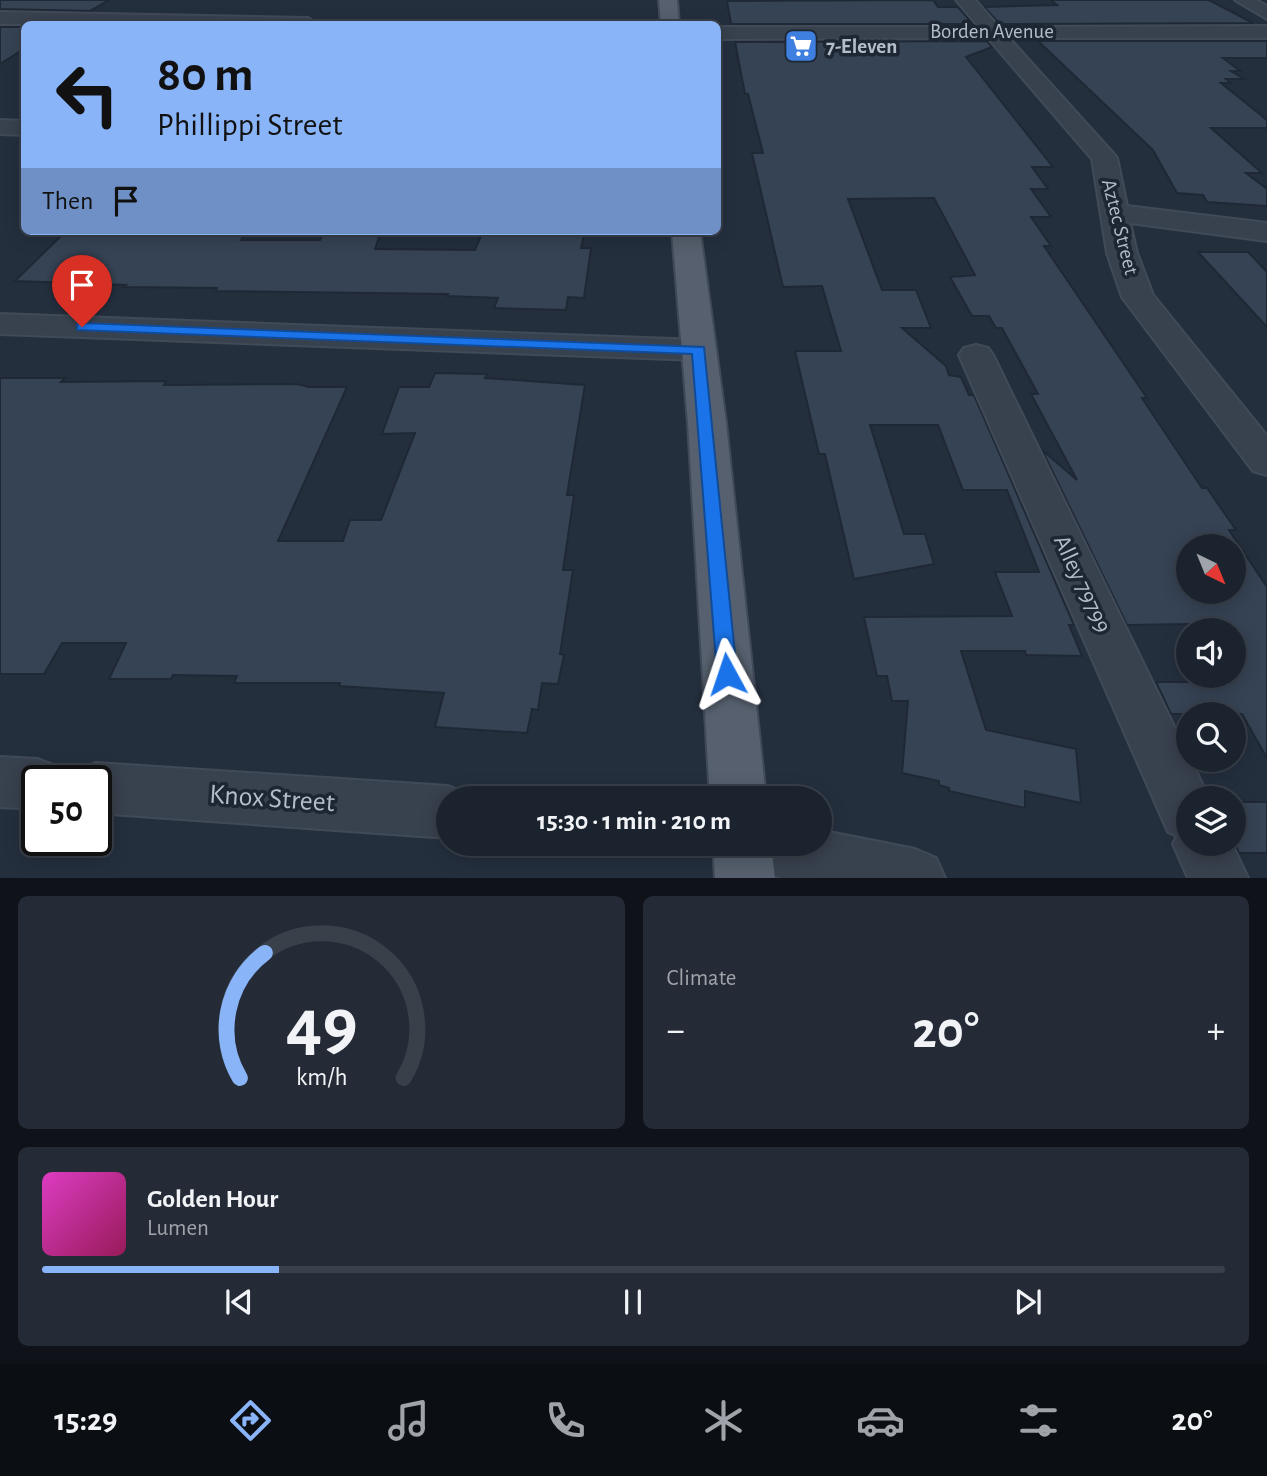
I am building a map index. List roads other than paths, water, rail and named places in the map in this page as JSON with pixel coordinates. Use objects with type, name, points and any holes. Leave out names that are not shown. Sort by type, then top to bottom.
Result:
[{"type":"main road","points":[[668,0],[670,21]]},
{"type":"main road","points":[[686,235],[737,786]]},
{"type":"main road","points":[[743,856],[745,877]]},
{"type":"street","points":[[33,19],[67,0]]},
{"type":"street","name":"Aztec Street","points":[[965,0],[1104,158],[1122,253],[1138,297],[1267,462]]},
{"type":"street","points":[[1244,0],[1267,14]]},
{"type":"street","points":[[0,19],[143,21]]},
{"type":"street","name":"Borden Avenue","points":[[721,33],[1267,32]]},
{"type":"street","points":[[721,51],[748,51],[742,33]]},
{"type":"street","points":[[0,127],[21,128]]},
{"type":"street","points":[[1114,213],[1267,232]]},
{"type":"street","points":[[0,324],[699,350]]},
{"type":"street","name":"Alley 79799","points":[[976,355],[1176,788]]},
{"type":"street","points":[[0,782],[21,783]]},
{"type":"street","name":"Knox Street","points":[[112,789],[436,811]]},
{"type":"street","points":[[813,856],[915,877]]},
{"type":"street","points":[[1208,856],[1218,877]]},
{"type":"place","name":"7-Eleven","points":[[801,46]]}]
